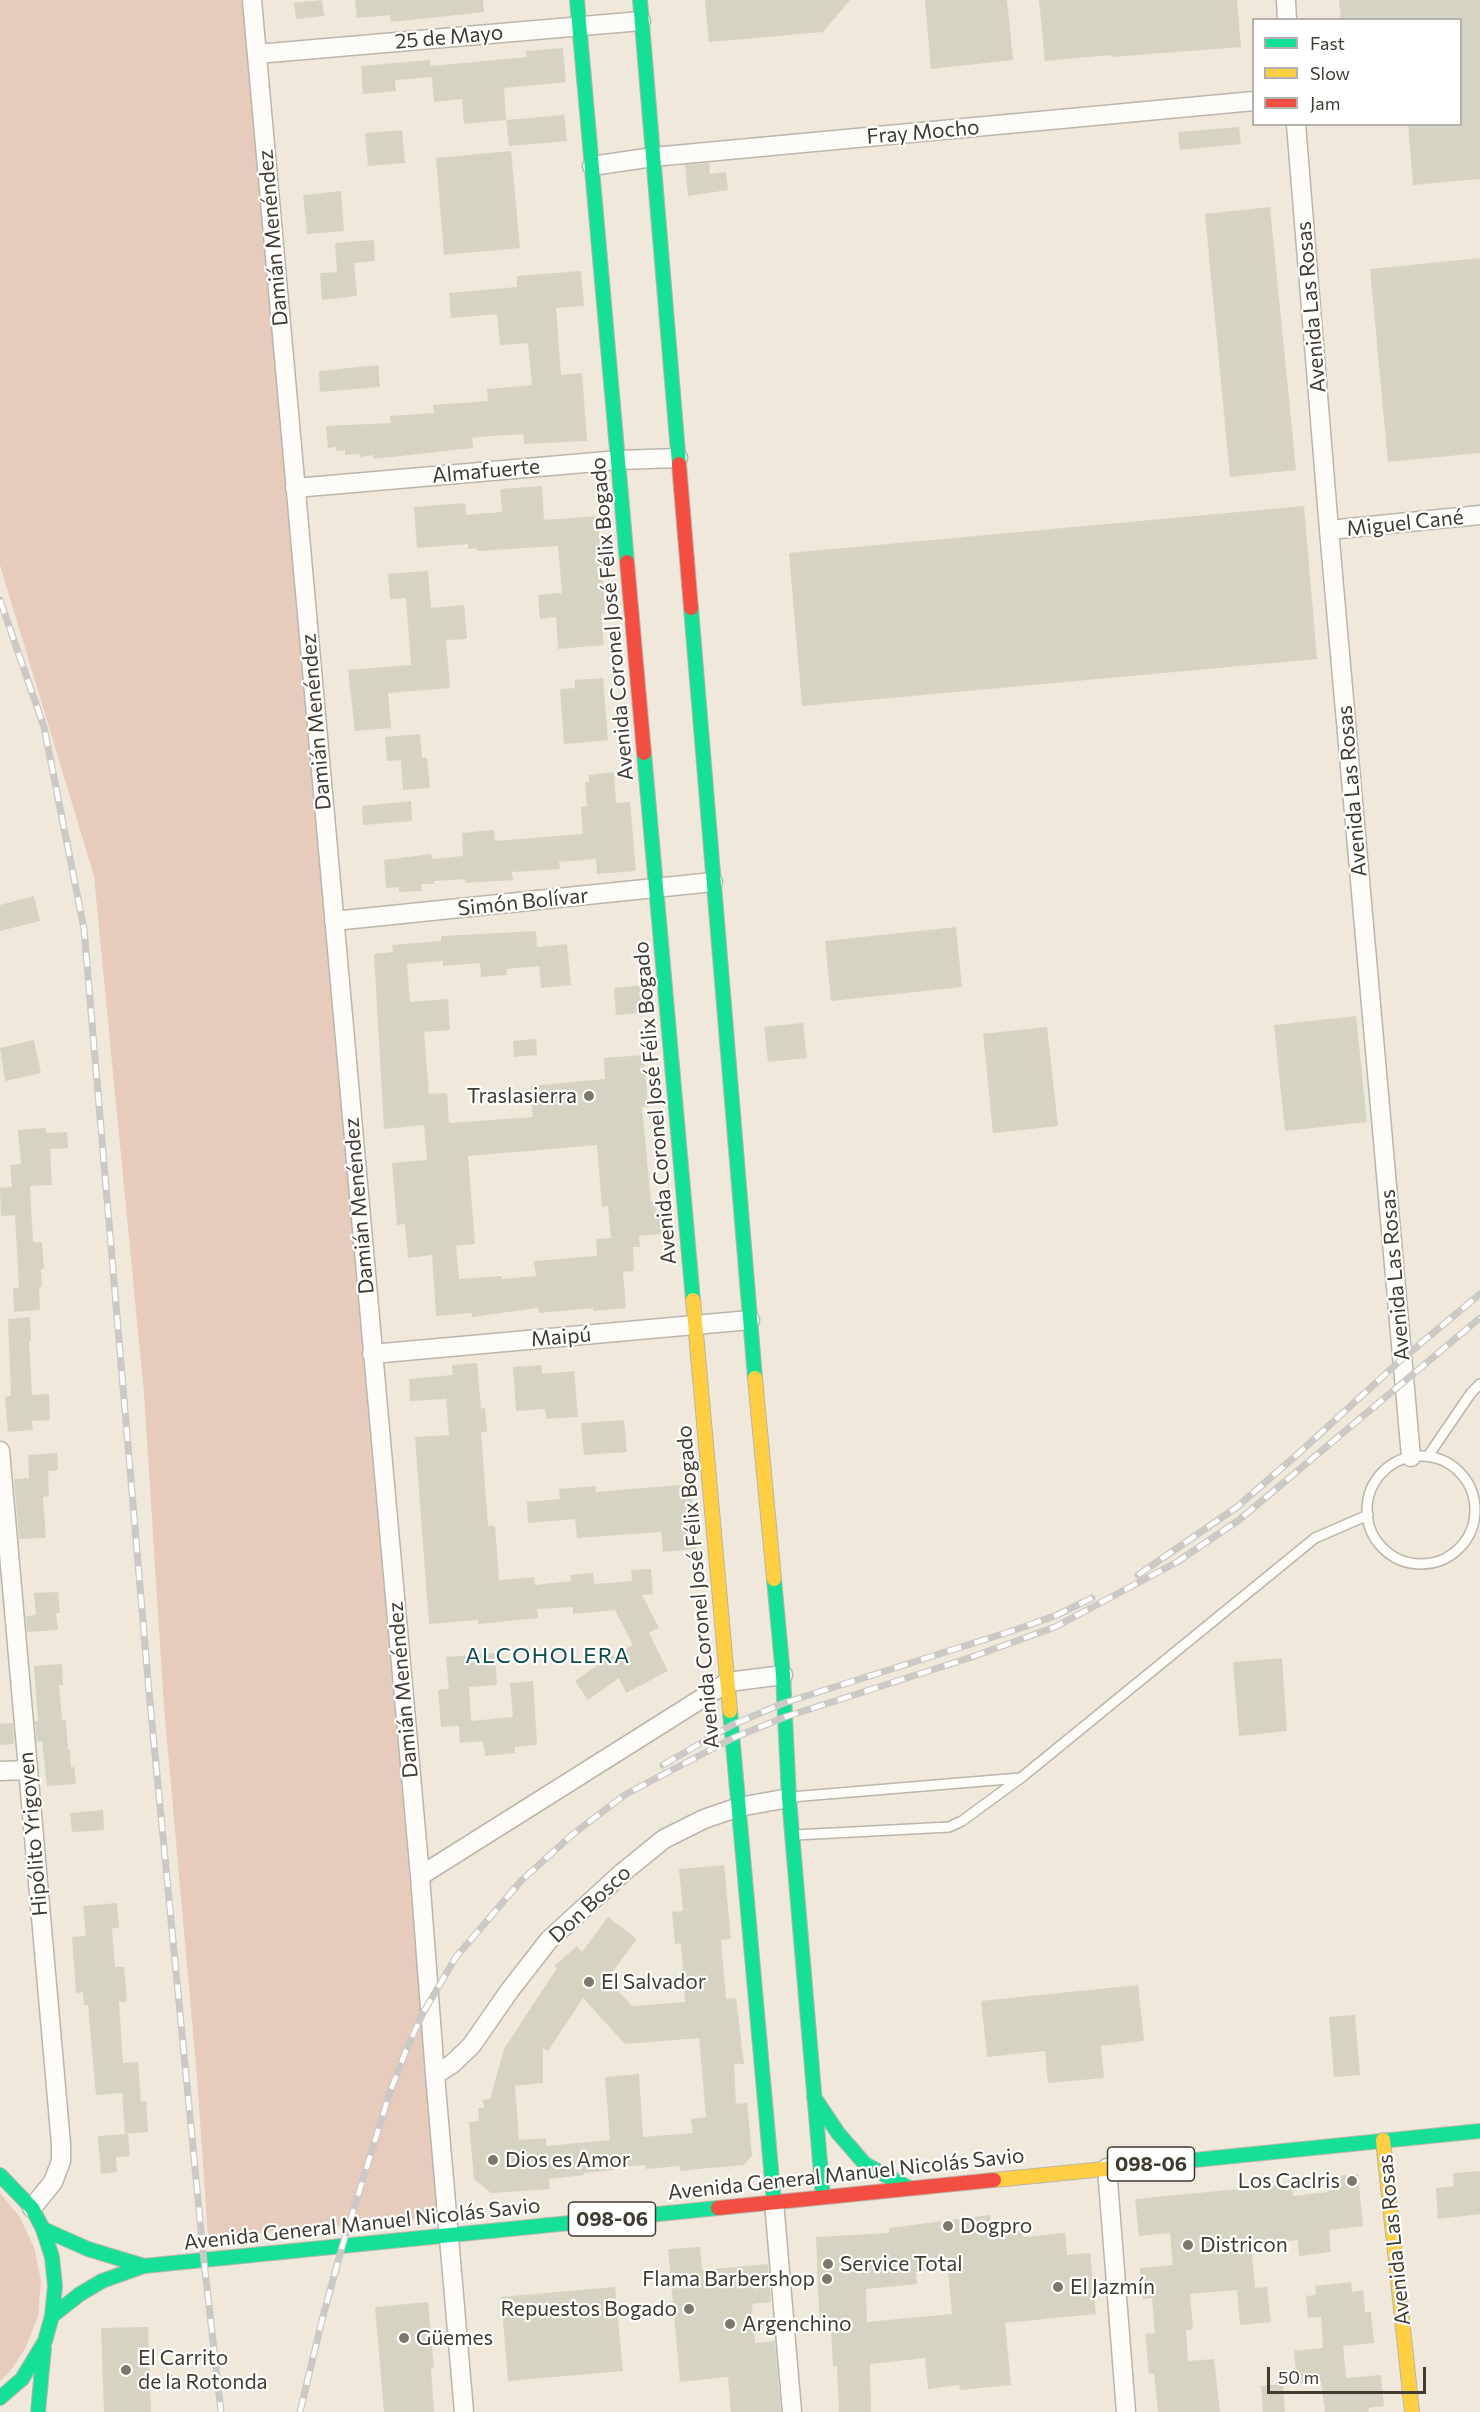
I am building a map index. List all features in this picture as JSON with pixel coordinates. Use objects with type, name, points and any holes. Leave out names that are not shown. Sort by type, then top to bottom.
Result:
[{"type":"main road","name":"Avenida Coronel José Félix Bogado","points":[[577,0],[774,2202]]},
{"type":"main road","points":[[640,0],[750,1320],[783,1675],[789,1798],[823,2197]]},
{"type":"main road","points":[[814,2097],[838,2133],[865,2164],[909,2188]]},
{"type":"main road","name":"Avenida General Manuel Nicolás Savio","points":[[52,2316],[80,2294],[102,2281],[144,2266],[450,2237],[1480,2130]]},
{"type":"main road","name":"Avenida Las Rosas","points":[[1383,2140],[1412,2412]]},
{"type":"main road","points":[[0,2175],[32,2208],[43,2229],[52,2257],[54,2277],[52,2316],[45,2341],[38,2412]]},
{"type":"main road","name":"Avenida General Manuel Nicolás Savio","points":[[43,2229],[88,2249],[144,2266]]},
{"type":"main road","points":[[0,2398],[22,2379],[45,2341]]},
{"type":"street","name":"Damián Menéndez","points":[[252,0],[420,1876],[464,2412]]},
{"type":"street","points":[[1286,0],[1287,18]]},
{"type":"street","name":"25 de Mayo","points":[[257,54],[641,21]]},
{"type":"street","name":"Fray Mocho","points":[[592,166],[653,157],[1252,101]]},
{"type":"street","name":"Avenida Las Rosas","points":[[1296,126],[1329,530],[1420,1456]]},
{"type":"street","name":"Almafuerte","points":[[295,488],[619,460],[678,458]]},
{"type":"street","name":"Miguel Cané","points":[[1329,530],[1480,515]]},
{"type":"street","name":"Simón Bolívar","points":[[334,921],[713,882]]},
{"type":"street","name":"Maipú","points":[[372,1354],[750,1320]]},
{"type":"street","name":"Hipólito Yrigoyen","points":[[0,1451],[61,2161],[53,2182],[32,2208]]},
{"type":"street","points":[[420,1876],[728,1682],[783,1675]]},
{"type":"street","points":[[0,1771],[28,1770]]},
{"type":"street","name":"Don Bosco","points":[[435,2075],[471,2046],[510,1989],[549,1940],[622,1873],[664,1839],[704,1819],[739,1807],[789,1798]]},
{"type":"street","points":[[1107,2168],[1126,2412]]},
{"type":"street","points":[[774,2202],[792,2412]]},
{"type":"lane","points":[[1420,1456],[1480,1384]]},
{"type":"lane","points":[[1420,1456],[1442,1460],[1457,1469],[1469,1484],[1474,1501],[1474,1519],[1468,1536],[1457,1550],[1441,1560],[1423,1564],[1404,1562],[1388,1553],[1374,1538],[1367,1507],[1371,1490],[1381,1474],[1394,1463],[1420,1456]]},
{"type":"lane","points":[[792,1836],[949,1827],[962,1821],[1022,1777],[1315,1538],[1368,1515]]},
{"type":"lane","points":[[789,1798],[1022,1777]]},
{"type":"shaded area","points":[[0,0],[242,0],[440,2217],[208,2237],[197,2077],[164,1707],[144,1393],[94,876],[0,565]]},
{"type":"shaded area","points":[[0,2193],[19,2216],[34,2247],[41,2281],[38,2316],[25,2349],[8,2374],[0,2381]]},
{"type":"building","points":[[322,0],[324,16],[296,19],[294,3]]},
{"type":"building","points":[[355,0],[483,0],[484,12],[391,22],[390,15],[357,18]]},
{"type":"building","points":[[705,0],[850,0],[823,32],[709,42]]},
{"type":"building","points":[[925,0],[1007,0],[1013,60],[931,69]]},
{"type":"building","points":[[1039,0],[1237,0],[1241,47],[1045,61]]},
{"type":"building","points":[[1339,0],[1480,0],[1480,179],[1413,185],[1408,126],[1462,126],[1462,18],[1341,18]]},
{"type":"building","points":[[563,48],[566,82],[504,88],[506,120],[464,124],[462,99],[434,102],[431,66],[527,57],[526,51]]},
{"type":"building","points":[[430,60],[432,77],[395,80],[396,91],[363,94],[361,66]]},
{"type":"building","points":[[564,115],[567,141],[509,146],[506,120]]},
{"type":"building","points":[[1239,127],[1241,144],[1180,150],[1178,132]]},
{"type":"building","points":[[402,130],[405,163],[368,166],[365,133]]},
{"type":"building","points":[[511,151],[520,248],[444,255],[436,158]]},
{"type":"building","points":[[709,163],[710,174],[726,172],[728,190],[688,196],[685,165]]},
{"type":"building","points":[[341,191],[344,231],[307,234],[303,195]]},
{"type":"building","points":[[1270,207],[1296,470],[1230,477],[1205,214]]},
{"type":"building","points":[[374,240],[375,261],[354,263],[357,296],[322,300],[320,273],[337,272],[335,243]]},
{"type":"building","points":[[1480,258],[1480,453],[1388,462],[1370,269]]},
{"type":"building","points":[[581,271],[584,306],[556,308],[561,375],[582,373],[587,441],[524,444],[523,434],[492,436],[472,438],[473,448],[374,459],[373,455],[360,457],[359,454],[345,455],[345,450],[336,451],[336,447],[328,448],[326,426],[391,423],[390,416],[434,413],[433,405],[488,401],[487,389],[532,385],[528,343],[500,345],[497,314],[451,318],[449,293],[517,287],[517,276]]},
{"type":"building","points":[[378,365],[380,387],[320,392],[319,371]]},
{"type":"building","points":[[542,486],[544,520],[598,516],[605,613],[601,614],[604,645],[558,649],[556,617],[540,619],[538,595],[562,593],[558,546],[477,551],[477,548],[468,549],[468,544],[417,548],[414,507],[465,503],[466,515],[502,512],[500,489]]},
{"type":"building","points":[[1304,506],[1317,659],[802,706],[789,553]]},
{"type":"building","points":[[428,571],[431,608],[464,605],[467,639],[446,640],[450,688],[388,693],[391,728],[355,731],[348,670],[411,665],[406,598],[390,599],[388,574]]},
{"type":"building","points":[[603,678],[608,740],[564,744],[560,689],[575,688],[575,680]]},
{"type":"building","points":[[420,734],[422,758],[427,758],[430,788],[403,790],[401,760],[387,761],[385,737]]},
{"type":"building","points":[[614,772],[616,803],[630,802],[636,871],[597,874],[596,859],[559,862],[560,869],[512,872],[513,880],[466,883],[465,879],[434,881],[434,884],[421,884],[422,891],[399,892],[399,887],[386,888],[384,860],[431,854],[432,859],[463,856],[462,833],[494,830],[495,841],[583,834],[581,807],[587,806],[585,782],[589,782],[589,775]]},
{"type":"building","points":[[411,801],[412,821],[363,825],[362,806]]},
{"type":"building","points":[[34,896],[40,921],[0,931],[0,905]]},
{"type":"building","points":[[956,927],[962,987],[831,1001],[825,941]]},
{"type":"building","points":[[536,931],[537,947],[567,944],[571,985],[541,988],[539,966],[506,969],[507,975],[481,977],[480,963],[443,966],[443,961],[407,964],[410,1002],[448,999],[450,1030],[424,1032],[429,1094],[447,1093],[449,1123],[533,1117],[530,1086],[605,1079],[604,1058],[644,1055],[648,1107],[642,1107],[651,1202],[655,1202],[656,1215],[661,1214],[662,1234],[639,1236],[640,1247],[633,1247],[634,1271],[623,1272],[626,1308],[593,1311],[593,1308],[539,1313],[538,1308],[472,1317],[472,1313],[436,1316],[432,1255],[408,1258],[405,1224],[397,1225],[392,1163],[427,1160],[424,1125],[384,1129],[374,954],[393,952],[392,945],[441,941],[441,936]],"holes":[[[597,1145],[602,1207],[608,1206],[611,1238],[596,1239],[597,1256],[534,1261],[536,1276],[459,1279],[456,1246],[475,1244],[468,1156]]]},
{"type":"building","points":[[645,985],[647,1012],[616,1015],[614,988]]},
{"type":"building","points":[[1356,1016],[1367,1122],[1285,1131],[1274,1025]]},
{"type":"building","points":[[803,1023],[807,1058],[768,1062],[764,1027]]},
{"type":"building","points":[[1047,1027],[1058,1126],[993,1133],[983,1034]]},
{"type":"building","points":[[536,1039],[537,1055],[514,1057],[513,1041]]},
{"type":"building","points":[[34,1040],[41,1073],[5,1081],[0,1048]]},
{"type":"building","points":[[46,1128],[46,1133],[67,1132],[68,1148],[50,1149],[52,1185],[30,1186],[33,1242],[42,1242],[44,1269],[41,1269],[42,1287],[39,1287],[40,1310],[14,1312],[13,1288],[19,1288],[15,1215],[1,1216],[0,1188],[12,1187],[10,1165],[21,1164],[18,1130]]},
{"type":"building","points":[[30,1317],[32,1395],[49,1394],[50,1420],[32,1421],[33,1430],[8,1432],[5,1397],[11,1396],[8,1319]]},
{"type":"building","points":[[477,1363],[481,1409],[485,1408],[487,1432],[481,1432],[488,1526],[495,1526],[499,1580],[534,1577],[535,1585],[571,1581],[570,1575],[593,1573],[594,1584],[632,1581],[631,1570],[651,1569],[653,1594],[642,1595],[659,1628],[649,1633],[668,1671],[626,1693],[619,1678],[588,1700],[575,1681],[603,1661],[633,1645],[615,1610],[573,1614],[573,1607],[537,1609],[538,1618],[478,1624],[478,1620],[429,1624],[415,1437],[449,1435],[446,1399],[410,1401],[409,1379],[453,1375],[452,1365]]},
{"type":"building","points":[[542,1365],[542,1374],[574,1371],[578,1417],[546,1419],[545,1409],[516,1411],[513,1367]]},
{"type":"building","points":[[624,1420],[627,1452],[584,1455],[581,1423]]},
{"type":"building","points":[[57,1453],[58,1470],[48,1471],[49,1496],[43,1497],[46,1538],[19,1539],[14,1479],[29,1478],[28,1455]]},
{"type":"building","points":[[691,1484],[696,1549],[663,1552],[661,1532],[577,1538],[575,1519],[528,1523],[527,1502],[560,1499],[559,1489],[595,1486],[596,1492]]},
{"type":"building","points":[[58,1592],[60,1613],[56,1613],[58,1630],[27,1632],[26,1616],[36,1615],[34,1593]]},
{"type":"building","points":[[495,1653],[497,1685],[469,1687],[471,1721],[513,1717],[510,1683],[533,1681],[537,1745],[515,1747],[515,1753],[485,1756],[483,1741],[460,1743],[459,1726],[441,1727],[438,1690],[449,1689],[446,1657]]},
{"type":"building","points":[[1282,1658],[1287,1731],[1239,1736],[1233,1662]]},
{"type":"building","points":[[62,1664],[63,1685],[59,1685],[62,1720],[66,1720],[68,1750],[70,1750],[71,1767],[74,1767],[76,1784],[47,1786],[42,1741],[37,1742],[35,1721],[38,1721],[34,1666]]},
{"type":"building","points":[[13,1723],[14,1744],[0,1745],[0,1724]]},
{"type":"building","points":[[103,1810],[104,1830],[72,1832],[70,1813]]},
{"type":"building","points":[[724,1865],[731,1939],[721,1940],[726,1999],[736,1998],[744,2064],[734,2064],[736,2104],[747,2103],[752,2156],[744,2165],[680,2171],[680,2166],[646,2169],[646,2165],[614,2167],[615,2170],[549,2179],[550,2189],[491,2193],[474,2179],[469,2122],[479,2121],[478,2108],[484,2108],[483,2100],[490,2099],[504,2049],[557,1968],[554,1966],[577,1946],[582,1952],[608,1917],[637,1939],[607,1979],[632,2006],[685,2002],[681,1943],[675,1944],[672,1912],[683,1911],[679,1869]],"holes":[[[583,1998],[625,2044],[699,2038],[706,2117],[691,2119],[693,2133],[643,2137],[639,2074],[605,2077],[610,2140],[546,2146],[546,2138],[519,2140],[515,2086],[543,2083],[543,2048],[548,2051]]]},
{"type":"building","points":[[117,1903],[119,1928],[112,1928],[115,1967],[124,1967],[127,2002],[119,2002],[123,2063],[138,2062],[141,2102],[146,2101],[148,2132],[125,2134],[122,2093],[96,2095],[88,2005],[84,2005],[83,1992],[76,1993],[72,1937],[86,1936],[83,1906]]},
{"type":"building","points":[[1138,1985],[1144,2041],[1101,2046],[1104,2078],[1048,2083],[1045,2051],[987,2057],[981,2001]]},
{"type":"building","points":[[1355,2015],[1360,2075],[1334,2077],[1329,2017]]},
{"type":"building","points":[[128,2134],[130,2156],[116,2157],[117,2172],[101,2174],[98,2136]]},
{"type":"building","points":[[1480,2171],[1480,2214],[1438,2219],[1436,2188],[1454,2186],[1453,2173]]},
{"type":"building","points":[[1358,2174],[1363,2226],[1329,2230],[1331,2252],[1299,2256],[1298,2240],[1251,2244],[1255,2288],[1267,2287],[1271,2322],[1240,2325],[1237,2290],[1190,2294],[1193,2329],[1186,2330],[1188,2361],[1214,2359],[1220,2412],[1158,2412],[1154,2374],[1149,2374],[1145,2334],[1155,2333],[1152,2298],[1143,2299],[1140,2268],[1173,2265],[1170,2233],[1139,2236],[1135,2199],[1292,2184],[1293,2196],[1328,2192],[1326,2177]]},
{"type":"building","points":[[990,2215],[992,2234],[1022,2231],[1023,2237],[1065,2233],[1067,2255],[1090,2253],[1096,2314],[1005,2323],[1011,2385],[960,2390],[959,2385],[928,2389],[925,2358],[870,2364],[871,2412],[839,2412],[837,2366],[833,2366],[831,2332],[820,2332],[816,2237],[889,2233],[889,2228]],"holes":[[[948,2269],[952,2314],[867,2322],[866,2289],[917,2284],[916,2272]]]},
{"type":"building","points":[[700,2247],[702,2270],[768,2264],[771,2302],[752,2304],[755,2343],[775,2341],[781,2412],[731,2412],[728,2377],[680,2382],[668,2249]]},
{"type":"building","points":[[1351,2282],[1352,2292],[1363,2290],[1365,2312],[1371,2312],[1374,2343],[1343,2346],[1346,2378],[1381,2375],[1384,2406],[1368,2408],[1369,2412],[1325,2412],[1321,2381],[1297,2383],[1294,2351],[1323,2348],[1321,2317],[1308,2318],[1306,2296],[1316,2295],[1315,2286]]},
{"type":"building","points":[[615,2287],[623,2371],[508,2381],[501,2297]]},
{"type":"building","name":"Güemes","points":[[428,2302],[434,2368],[431,2368],[434,2412],[384,2412],[375,2307]]},
{"type":"building","name":"El Carrito de la Rotonda","points":[[148,2327],[151,2412],[104,2412],[101,2328]]},
{"type":"building","points":[[1283,2384],[1285,2412],[1263,2412],[1261,2386]]},
{"type":"railway","points":[[0,600],[44,727],[84,929],[149,1692],[204,2261],[221,2412]]},
{"type":"railway","points":[[1138,1575],[1237,1507],[1402,1359],[1480,1294]]},
{"type":"railway","points":[[300,2412],[342,2247],[390,2092],[407,2048],[423,2013],[456,1957],[521,1881],[573,1834],[626,1794],[733,1738],[785,1717],[969,1658],[1055,1627],[1177,1562],[1239,1520],[1480,1318]]},
{"type":"railway","points":[[663,1765],[732,1725],[784,1703],[1015,1630],[1057,1615],[1092,1598]]},
{"type":"traffic: fast","points":[[577,0],[627,562]]},
{"type":"traffic: fast","points":[[640,0],[679,464]]},
{"type":"traffic: fast","points":[[691,608],[755,1378]]},
{"type":"traffic: fast","points":[[644,753],[693,1300]]},
{"type":"traffic: fast","points":[[774,1579],[783,1675],[789,1798],[823,2197]]},
{"type":"traffic: fast","points":[[730,1711],[774,2202]]},
{"type":"traffic: fast","points":[[814,2097],[838,2133],[865,2164],[909,2188]]},
{"type":"traffic: fast","points":[[1185,2161],[1480,2131]]},
{"type":"traffic: fast","points":[[0,2175],[32,2208],[43,2229],[52,2257],[55,2286],[52,2316],[45,2341],[22,2379],[0,2398]]},
{"type":"traffic: fast","points":[[52,2316],[80,2294],[102,2281],[144,2266],[718,2208]]},
{"type":"traffic: fast","points":[[43,2229],[88,2249],[144,2266]]},
{"type":"traffic: fast","points":[[38,2412],[44,2348]]},
{"type":"traffic: slow","points":[[693,1300],[730,1711]]},
{"type":"traffic: slow","points":[[755,1378],[774,1579]]},
{"type":"traffic: slow","points":[[1383,2140],[1412,2412]]},
{"type":"traffic: slow","points":[[994,2180],[1185,2161]]},
{"type":"traffic: jam","points":[[679,464],[691,608]]},
{"type":"traffic: jam","points":[[627,562],[644,753]]},
{"type":"traffic: jam","points":[[718,2208],[994,2180]]},
{"type":"place","name":"Traslasierra","points":[[589,1096]]},
{"type":"place","name":"El Salvador","points":[[589,1982]]},
{"type":"place","name":"Dios es Amor","points":[[493,2160]]},
{"type":"place","name":"Los Caclris","points":[[1352,2181]]},
{"type":"place","name":"Dogpro","points":[[948,2226]]},
{"type":"place","name":"Districon","points":[[1188,2245]]},
{"type":"place","name":"Service Total","points":[[828,2264]]},
{"type":"place","name":"Flama Barbershop","points":[[827,2279]]},
{"type":"place","name":"El Jazmín","points":[[1058,2287]]},
{"type":"place","name":"Repuestos Bogado","points":[[689,2309]]},
{"type":"place","name":"Argenchino","points":[[730,2324]]},
{"type":"place","name":"Güemes","points":[[404,2338]]},
{"type":"place","name":"El Carrito de la Rotonda","points":[[126,2370]]},
{"type":"district","name":"ALCOHOLERA","points":[[548,1656]]}]
